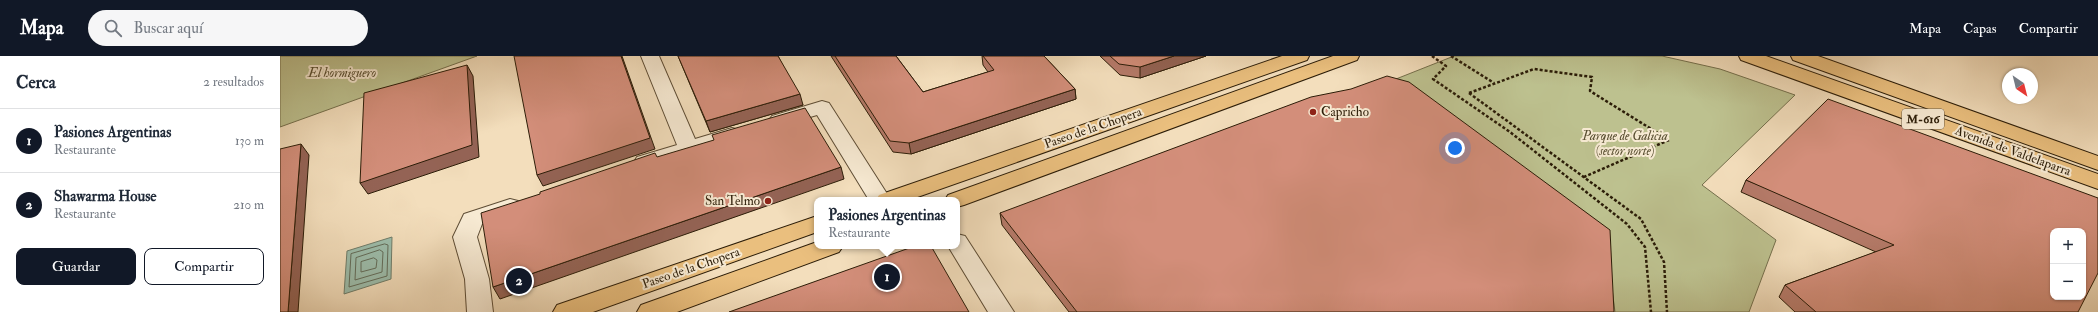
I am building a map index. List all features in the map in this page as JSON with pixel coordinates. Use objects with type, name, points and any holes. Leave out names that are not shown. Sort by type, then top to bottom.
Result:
[{"type":"main road","name":"Paseo de la Chopera","points":[[896,197],[1300,56]]},
{"type":"main road","name":"Paseo de la Chopera","points":[[960,199],[1350,56]]},
{"type":"main road","name":"Avenida de Valdelaparra","points":[[1748,56],[2098,182]]},
{"type":"main road","name":"Avenida de Valdelaparra","points":[[1800,56],[2098,163]]},
{"type":"main road","name":"Paseo de la Chopera","points":[[566,312],[814,225]]},
{"type":"main road","name":"Paseo de la Chopera","points":[[650,312],[822,249]]},
{"type":"street","points":[[650,56],[688,148]]},
{"type":"street","points":[[629,167],[822,107],[878,197]]},
{"type":"street","points":[[480,312],[477,279],[465,238],[472,219],[527,200]]},
{"type":"street","points":[[960,247],[1001,312]]},
{"type":"path","points":[[1432,56],[1446,66],[1433,79],[1510,132],[1627,224],[1645,247],[1651,312]]},
{"type":"path","points":[[1451,56],[1494,83]]},
{"type":"path","points":[[1584,177],[1669,140],[1590,91],[1592,77],[1534,69],[1469,92],[1584,177],[1641,219],[1664,262],[1667,312]]},
{"type":"green space","name":"El hormiguero","points":[[280,56],[477,56],[280,127]]},
{"type":"green space","name":"Parque de Galicia (sector norte)","points":[[1454,56],[1662,56],[1720,69],[1795,95],[1702,185],[1776,240],[1749,312],[1615,312],[1606,242],[1396,79]]},
{"type":"water","points":[[392,237],[391,279],[344,294],[347,251]]},
{"type":"building","points":[[514,56],[621,56],[650,138],[537,175]]},
{"type":"building","points":[[678,56],[778,56],[800,94],[706,121]]},
{"type":"building","points":[[835,56],[896,56],[923,92],[994,70],[983,56],[1044,56],[1075,89],[909,143],[890,141]]},
{"type":"building","points":[[1110,56],[1174,56],[1140,67],[1119,64]]},
{"type":"building","points":[[467,65],[472,145],[360,183],[364,93]]},
{"type":"building","points":[[1387,76],[1409,82],[1610,230],[1614,312],[1077,312],[1000,213],[1311,97],[1351,89]]},
{"type":"building","points":[[1828,99],[2098,198],[2098,273],[2086,296],[2086,228],[2050,228],[2050,300],[2084,300],[2078,312],[1816,312],[1785,285],[1894,245],[1746,180]]},
{"type":"building","points":[[805,108],[841,167],[493,287],[481,213],[540,194],[540,192],[655,153],[657,157],[714,140],[712,135]]},
{"type":"building","points":[[301,144],[288,312],[280,312],[280,149]]},
{"type":"building","points":[[907,249],[933,249],[969,312],[729,312]]},
{"type":"place","name":"Capricho","points":[[1313,112]]},
{"type":"place","name":"San Telmo","points":[[768,201]]},
{"type":"place","name":"Pasiones Argentinas","points":[[887,277]]},
{"type":"place","name":"Shawarma House","points":[[519,281]]}]
